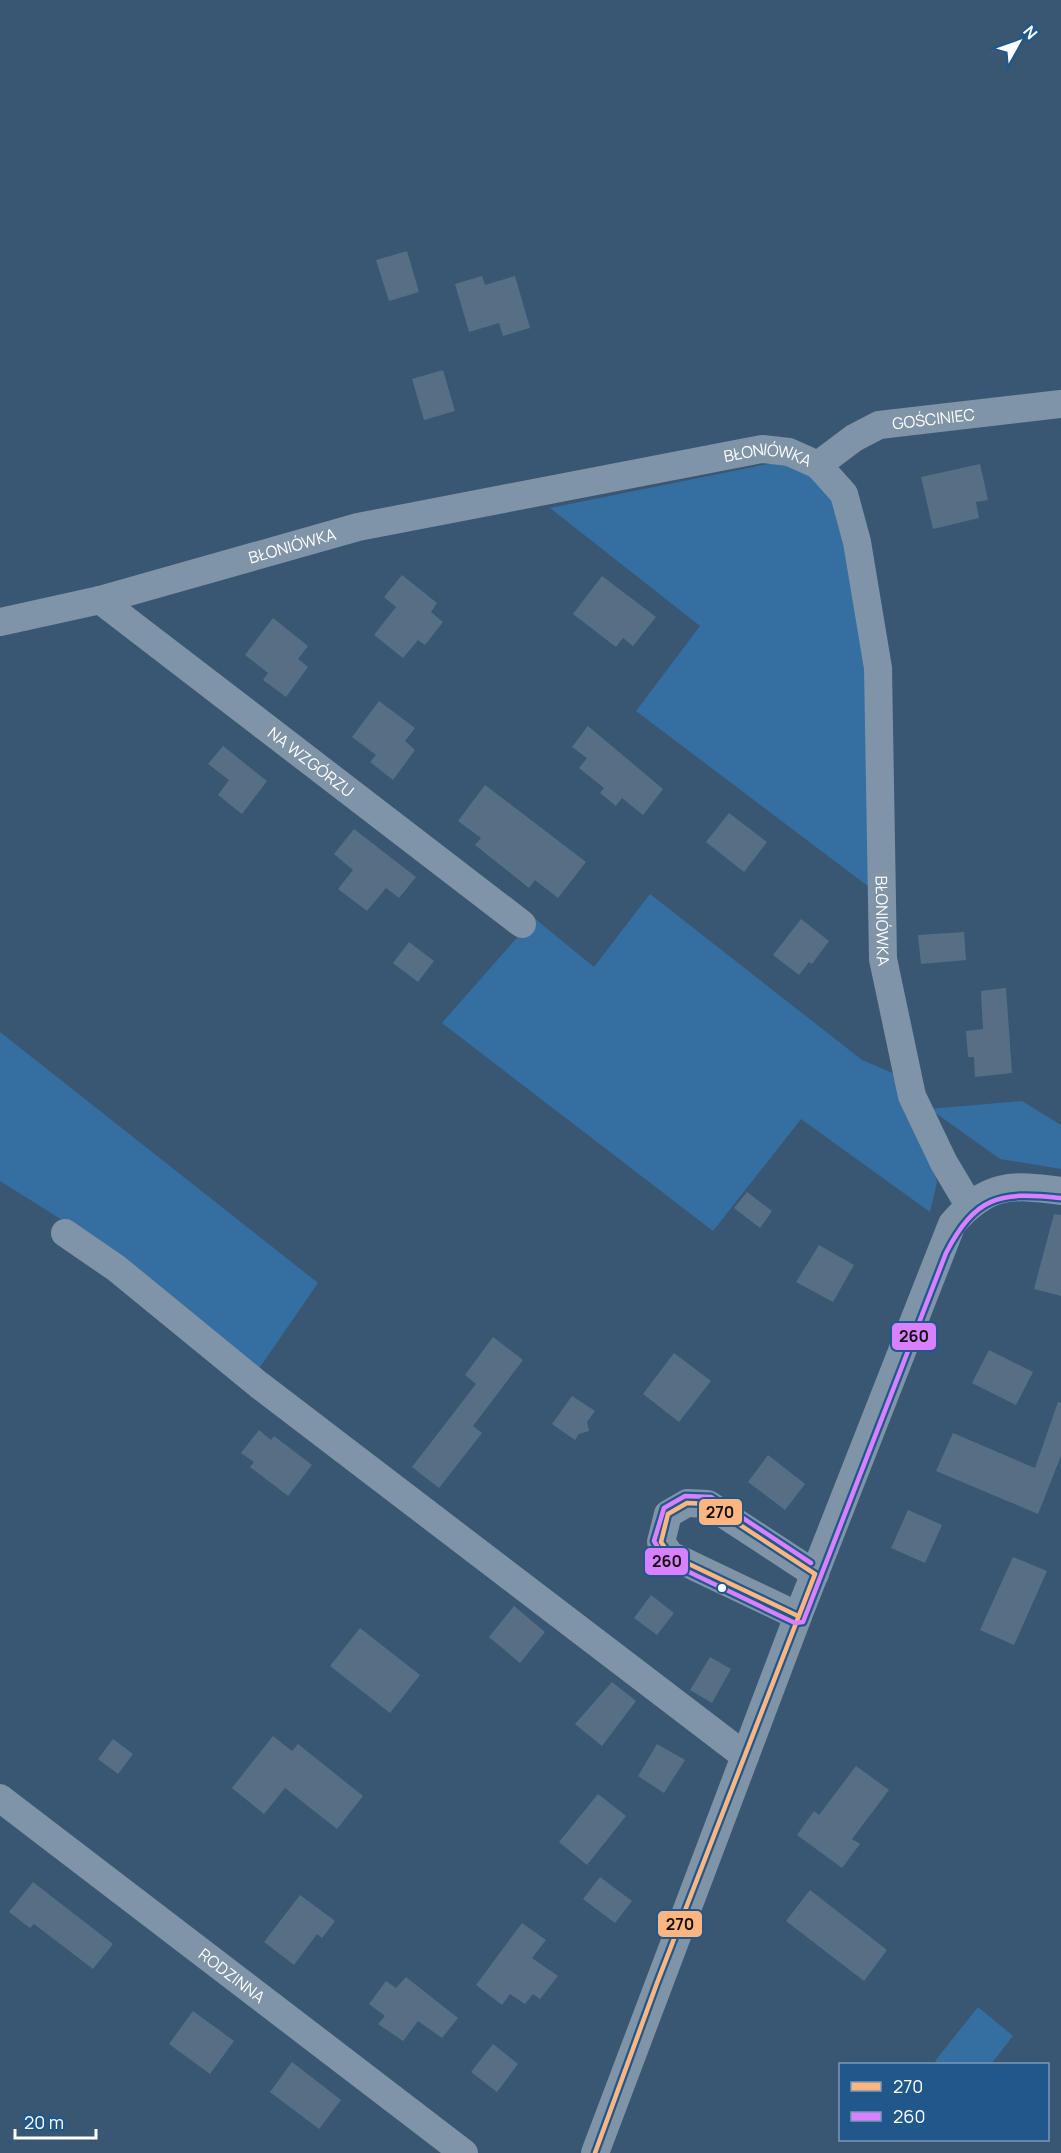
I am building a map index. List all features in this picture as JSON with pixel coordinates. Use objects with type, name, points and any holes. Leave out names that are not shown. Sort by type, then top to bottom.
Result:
[{"type":"street","name":"GOŚCINIEC","points":[[818,465],[854,438],[879,425],[1061,404]]},
{"type":"street","name":"BŁONIÓWKA","points":[[0,622],[100,600],[358,527],[741,453],[762,449],[789,452],[818,465],[844,494],[857,542],[878,668],[883,958],[912,1096],[944,1163],[969,1205]]},
{"type":"street","name":"NA WZGÓRZU","points":[[100,600],[522,924]]},
{"type":"street","points":[[595,2153],[939,1250],[952,1224],[969,1205],[991,1192],[1020,1185],[1061,1191]]},
{"type":"street","points":[[65,1233],[116,1268],[259,1385],[745,1756]]},
{"type":"street","points":[[798,1616],[670,1555],[661,1542],[668,1514],[687,1503],[708,1504],[815,1574]]},
{"type":"street","name":"RODZINNA","points":[[0,1798],[464,2153]]},
{"type":"shaded area","points":[[778,462],[806,466],[833,492],[866,650],[869,887],[636,711],[700,626],[550,508]]},
{"type":"shaded area","points":[[650,894],[862,1060],[902,1077],[937,1182],[930,1212],[801,1119],[713,1231],[442,1023],[534,918],[594,967]]},
{"type":"shaded area","points":[[0,1032],[318,1283],[258,1370],[67,1223],[0,1181]]},
{"type":"shaded area","points":[[1022,1101],[1061,1125],[1061,1169],[1000,1159],[930,1109]]},
{"type":"shaded area","points":[[978,2007],[1013,2036],[992,2063],[938,2063],[935,2061]]},
{"type":"building","points":[[407,251],[419,292],[389,301],[376,260]]},
{"type":"building","points":[[482,276],[485,285],[515,276],[530,328],[503,336],[499,323],[469,332],[455,284]]},
{"type":"building","points":[[443,370],[455,411],[424,420],[412,379]]},
{"type":"building","points":[[980,464],[988,500],[976,502],[979,518],[933,529],[921,477]]},
{"type":"building","points":[[402,575],[437,603],[431,612],[443,622],[425,645],[418,640],[403,658],[374,635],[396,607],[384,597]]},
{"type":"building","points":[[602,576],[656,617],[633,646],[623,638],[616,647],[573,614]]},
{"type":"building","points":[[273,618],[308,646],[298,659],[308,667],[286,697],[263,680],[268,673],[245,655]]},
{"type":"building","points":[[379,701],[415,728],[405,741],[415,750],[393,780],[370,762],[376,755],[352,737]]},
{"type":"building","points":[[588,726],[663,789],[643,815],[622,798],[616,806],[600,793],[604,788],[579,768],[587,758],[572,747]]},
{"type":"building","points":[[223,746],[267,781],[242,814],[218,795],[229,780],[208,764]]},
{"type":"building","points":[[485,785],[586,862],[558,898],[535,880],[529,888],[475,845],[481,838],[458,821]]},
{"type":"building","points":[[729,813],[767,842],[744,872],[706,842]]},
{"type":"building","points":[[354,829],[416,877],[399,898],[386,888],[367,911],[338,889],[353,870],[334,854]]},
{"type":"building","points":[[801,919],[829,941],[812,964],[809,962],[799,975],[773,955]]},
{"type":"building","points":[[964,932],[966,960],[921,964],[918,935]]},
{"type":"building","points":[[409,942],[434,961],[418,982],[393,963]]},
{"type":"building","points":[[1006,988],[1012,1073],[975,1077],[974,1057],[968,1057],[966,1031],[983,1029],[981,991]]},
{"type":"building","points":[[747,1192],[772,1211],[760,1228],[734,1208]]},
{"type":"building","points":[[1054,1214],[1061,1215],[1061,1296],[1034,1289]]},
{"type":"building","points":[[819,1245],[854,1265],[833,1302],[796,1282]]},
{"type":"building","points":[[493,1337],[523,1360],[473,1426],[482,1433],[439,1488],[412,1467],[476,1384],[465,1375]]},
{"type":"building","points":[[989,1350],[1033,1372],[1016,1405],[972,1383]]},
{"type":"building","points":[[674,1353],[711,1381],[679,1422],[643,1394]]},
{"type":"building","points":[[572,1396],[595,1411],[587,1422],[589,1431],[579,1434],[575,1440],[552,1424]]},
{"type":"building","points":[[1058,1402],[1061,1403],[1061,1456],[1038,1514],[936,1471],[953,1433],[1035,1468]]},
{"type":"building","points":[[259,1430],[271,1440],[274,1436],[312,1465],[288,1496],[250,1467],[254,1462],[241,1453]]},
{"type":"building","points":[[768,1455],[805,1484],[785,1510],[748,1482]]},
{"type":"building","points":[[908,1510],[942,1525],[925,1563],[891,1548]]},
{"type":"building","points":[[1013,1557],[1047,1571],[1014,1645],[980,1630]]},
{"type":"building","points":[[651,1595],[674,1613],[657,1635],[634,1618]]},
{"type":"building","points":[[514,1606],[545,1632],[520,1663],[489,1637]]},
{"type":"building","points":[[360,1628],[420,1675],[390,1713],[330,1666]]},
{"type":"building","points":[[710,1657],[731,1669],[712,1703],[690,1690]]},
{"type":"building","points":[[612,1682],[636,1701],[602,1746],[575,1724]]},
{"type":"building","points":[[273,1736],[292,1751],[298,1744],[363,1796],[337,1829],[285,1788],[264,1814],[232,1788]]},
{"type":"building","points":[[113,1739],[133,1754],[118,1774],[98,1759]]},
{"type":"building","points":[[657,1744],[685,1760],[664,1793],[638,1776]]},
{"type":"building","points":[[856,1766],[889,1790],[852,1839],[860,1844],[842,1868],[797,1835],[814,1811],[819,1815]]},
{"type":"building","points":[[598,1794],[626,1816],[587,1865],[559,1842]]},
{"type":"building","points":[[600,1877],[632,1901],[615,1923],[583,1899]]},
{"type":"building","points":[[33,1882],[113,1944],[93,1969],[34,1924],[30,1928],[9,1912]]},
{"type":"building","points":[[810,1890],[887,1950],[864,1981],[786,1921]]},
{"type":"building","points":[[300,1895],[335,1921],[322,1938],[317,1934],[294,1965],[264,1942]]},
{"type":"building","points":[[522,1923],[546,1940],[532,1958],[558,1976],[540,1999],[533,1994],[525,2004],[510,1994],[502,2005],[476,1985]]},
{"type":"building","points":[[406,1977],[458,2018],[442,2038],[418,2021],[403,2041],[378,2024],[385,2016],[369,2004],[386,1981],[396,1988]]},
{"type":"building","points":[[193,2011],[234,2041],[210,2074],[169,2044]]},
{"type":"building","points":[[493,2044],[518,2064],[497,2092],[471,2072]]},
{"type":"building","points":[[292,2062],[341,2100],[319,2129],[270,2092]]},
{"type":"transit line","name":"260","points":[[811,1563],[711,1497],[685,1496],[664,1508],[654,1541],[666,1561],[795,1623],[803,1622],[946,1253],[957,1234],[967,1220],[991,1202],[1021,1196],[1060,1198]]},
{"type":"transit line","name":"270","points":[[595,2153],[657,1983],[815,1574],[708,1504],[687,1503],[668,1514],[661,1542],[670,1555],[798,1616]]}]
